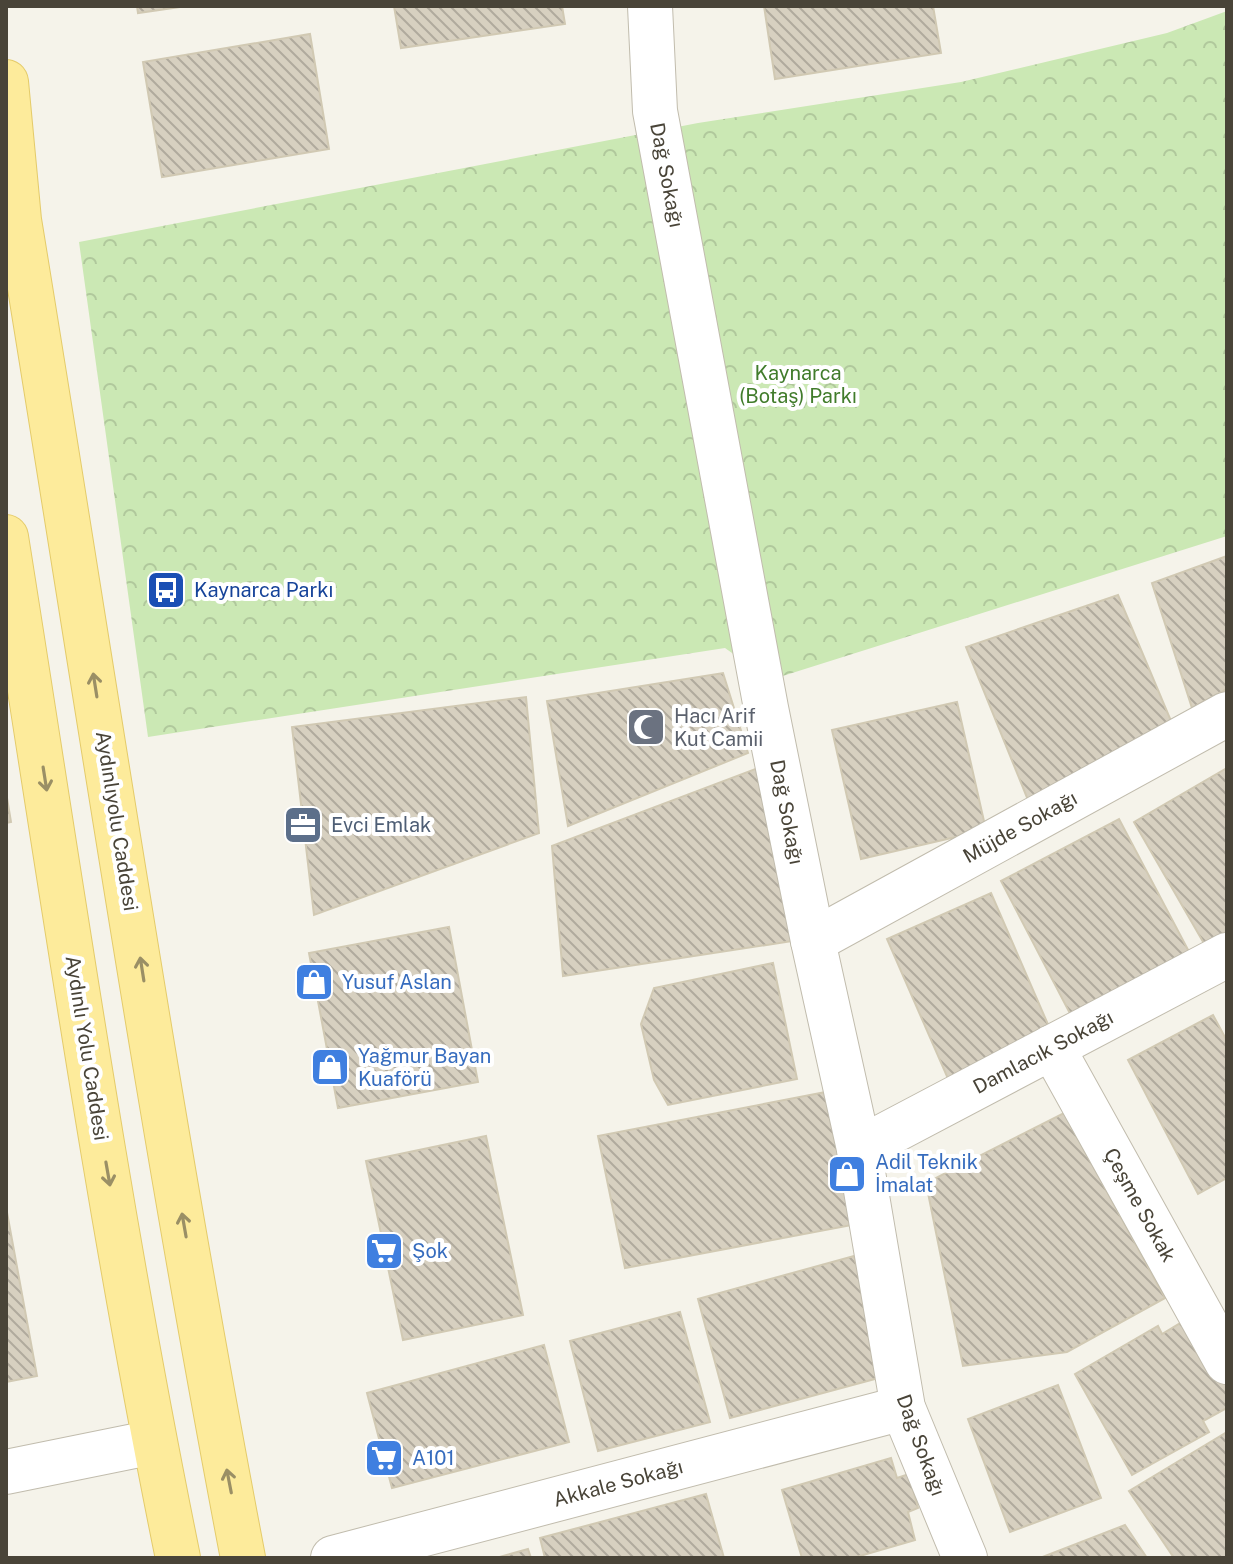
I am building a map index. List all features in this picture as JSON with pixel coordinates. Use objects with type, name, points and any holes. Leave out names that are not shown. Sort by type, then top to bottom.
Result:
[{"type":"main road","name":"Aydınlıyolu Caddesi","points":[[6,82],[22,235],[162,1096],[243,1558]]},
{"type":"main road","name":"Aydınlı Yolu Caddesi","points":[[6,537],[93,1086],[154,1442],[178,1558]]},
{"type":"street","name":"Dağ Sokağı","points":[[650,6],[655,111],[766,708],[859,1149],[903,1408],[965,1558]]},
{"type":"street","name":"Müjde Sokağı","points":[[813,941],[1227,714]]},
{"type":"street","name":"Damlacık Sokağı","points":[[859,1149],[1227,955]]},
{"type":"street","name":"Çeşme Sokak","points":[[1052,1047],[1227,1362]]},
{"type":"street","name":"Akkale Sokağı","points":[[333,1558],[903,1408]]},
{"type":"street","points":[[6,1472],[154,1442]]},
{"type":"green space","name":"Kaynarca (Botaş) Parkı","points":[[1227,11],[1227,536],[770,680],[725,648],[148,737],[79,242],[698,123],[961,82],[1167,33]]},
{"type":"building","points":[[137,6],[187,6],[138,13]]},
{"type":"building","points":[[394,6],[562,6],[565,24],[401,48]]},
{"type":"building","points":[[764,6],[933,6],[941,53],[775,79]]},
{"type":"building","points":[[310,34],[329,149],[162,177],[143,62]]},
{"type":"building","points":[[1227,556],[1227,689],[1192,708],[1152,583]]},
{"type":"building","points":[[1118,595],[1174,728],[1030,805],[966,647]]},
{"type":"building","name":"Hacı Arif Kut Camii","points":[[723,673],[748,753],[568,826],[547,701]]},
{"type":"building","points":[[526,697],[539,833],[314,915],[292,727]]},
{"type":"building","points":[[957,702],[986,830],[861,859],[832,730]]},
{"type":"building","points":[[766,765],[799,940],[563,976],[552,846]]},
{"type":"building","points":[[1227,768],[1227,935],[1206,947],[1134,822]]},
{"type":"building","points":[[6,792],[11,822],[6,823]]},
{"type":"building","points":[[1119,819],[1195,963],[1076,1025],[1001,881]]},
{"type":"building","points":[[991,893],[1053,1036],[949,1081],[887,939]]},
{"type":"building","points":[[449,927],[478,1082],[338,1108],[309,953]]},
{"type":"building","points":[[773,963],[797,1079],[668,1105],[654,1080],[641,1024],[654,988]]},
{"type":"building","points":[[1213,1015],[1227,1041],[1227,1178],[1198,1194],[1128,1060]]},
{"type":"building","points":[[831,1091],[857,1224],[625,1268],[598,1136]]},
{"type":"building","points":[[1064,1113],[1165,1298],[1067,1352],[963,1366],[926,1183]]},
{"type":"building","points":[[486,1136],[523,1315],[403,1340],[366,1161]]},
{"type":"building","points":[[6,1207],[37,1376],[6,1382]]},
{"type":"building","points":[[854,1256],[886,1376],[730,1418],[698,1299]]},
{"type":"building","points":[[680,1312],[710,1422],[598,1451],[570,1341]]},
{"type":"building","points":[[1197,1313],[1227,1366],[1227,1408],[1203,1421],[1209,1432],[1132,1475],[1075,1374],[1158,1326],[1162,1334]]},
{"type":"building","points":[[544,1345],[569,1442],[392,1488],[367,1393]]},
{"type":"building","points":[[1058,1385],[1101,1498],[1010,1532],[968,1419]]},
{"type":"building","points":[[1227,1432],[1227,1558],[1174,1558],[1129,1491]]},
{"type":"building","points":[[891,1458],[897,1478],[909,1474],[918,1508],[908,1512],[915,1540],[853,1558],[802,1558],[782,1490]]},
{"type":"building","points":[[706,1494],[724,1558],[545,1558],[540,1538]]},
{"type":"building","points":[[1125,1525],[1147,1558],[1040,1558]]},
{"type":"building","points":[[528,1549],[531,1558],[496,1558]]},
{"type":"place","name":"Kaynarca Parkı","points":[[166,590]]},
{"type":"place","name":"Hacı Arif Kut Camii","points":[[646,727]]},
{"type":"place","name":"Evci Emlak","points":[[303,825]]},
{"type":"place","name":"Yusuf Aslan","points":[[314,982]]},
{"type":"place","name":"Yağmur Bayan Kuaförü","points":[[330,1067]]},
{"type":"place","name":"Adil Teknik İmalat","points":[[847,1174]]},
{"type":"place","name":"Şok","points":[[384,1251]]},
{"type":"place","name":"A101","points":[[384,1458]]}]
